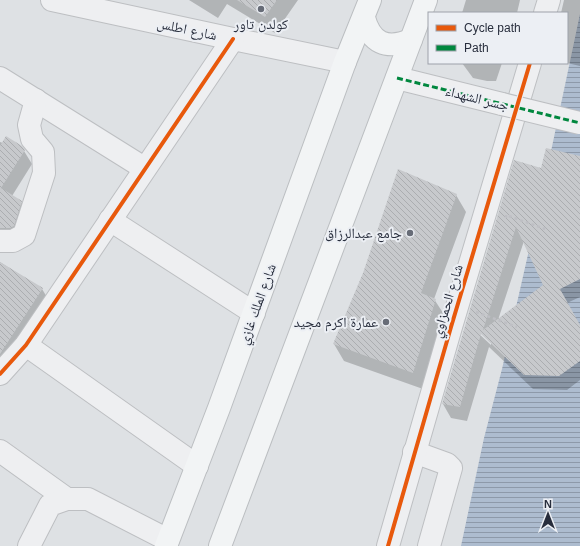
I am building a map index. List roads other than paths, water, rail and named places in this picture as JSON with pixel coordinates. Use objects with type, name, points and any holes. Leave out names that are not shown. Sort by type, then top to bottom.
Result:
[{"type":"main road","points":[[220,546],[426,0]]},
{"type":"main road","points":[[367,9],[367,30],[375,39],[387,45],[400,45],[411,40]]},
{"type":"main road","name":"شارع الملك غازي","points":[[167,543],[254,313],[345,62],[367,9]]},
{"type":"street","name":"شارع اطلس","points":[[52,0],[345,62]]},
{"type":"street","points":[[545,12],[549,0]]},
{"type":"street","points":[[0,374],[26,345],[144,168],[233,39]]},
{"type":"street","name":"شارع الحمزاوي","points":[[388,546],[414,452],[530,64]]},
{"type":"street","points":[[0,78],[144,168]]},
{"type":"street","name":"جسر الشهداء","points":[[397,78],[580,124]]},
{"type":"street","points":[[0,241],[13,241],[24,235],[44,173],[43,152],[32,139],[29,125],[36,100]]},
{"type":"street","points":[[110,220],[254,313]]},
{"type":"street","points":[[26,345],[197,466]]},
{"type":"street","points":[[0,451],[67,499]]},
{"type":"street","points":[[414,452],[447,464],[451,468],[429,546]]},
{"type":"street","points":[[29,546],[50,505],[67,499],[88,498],[167,543]]},
{"type":"water","points":[[580,14],[580,546],[461,546],[484,438],[502,369],[546,175]]},
{"type":"place","name":"کولدن تاور","points":[[261,9]]},
{"type":"place","name":"جامع عبدالرزاق","points":[[410,233]]},
{"type":"place","name":"عمارة اكرم مجيد","points":[[386,322]]}]
